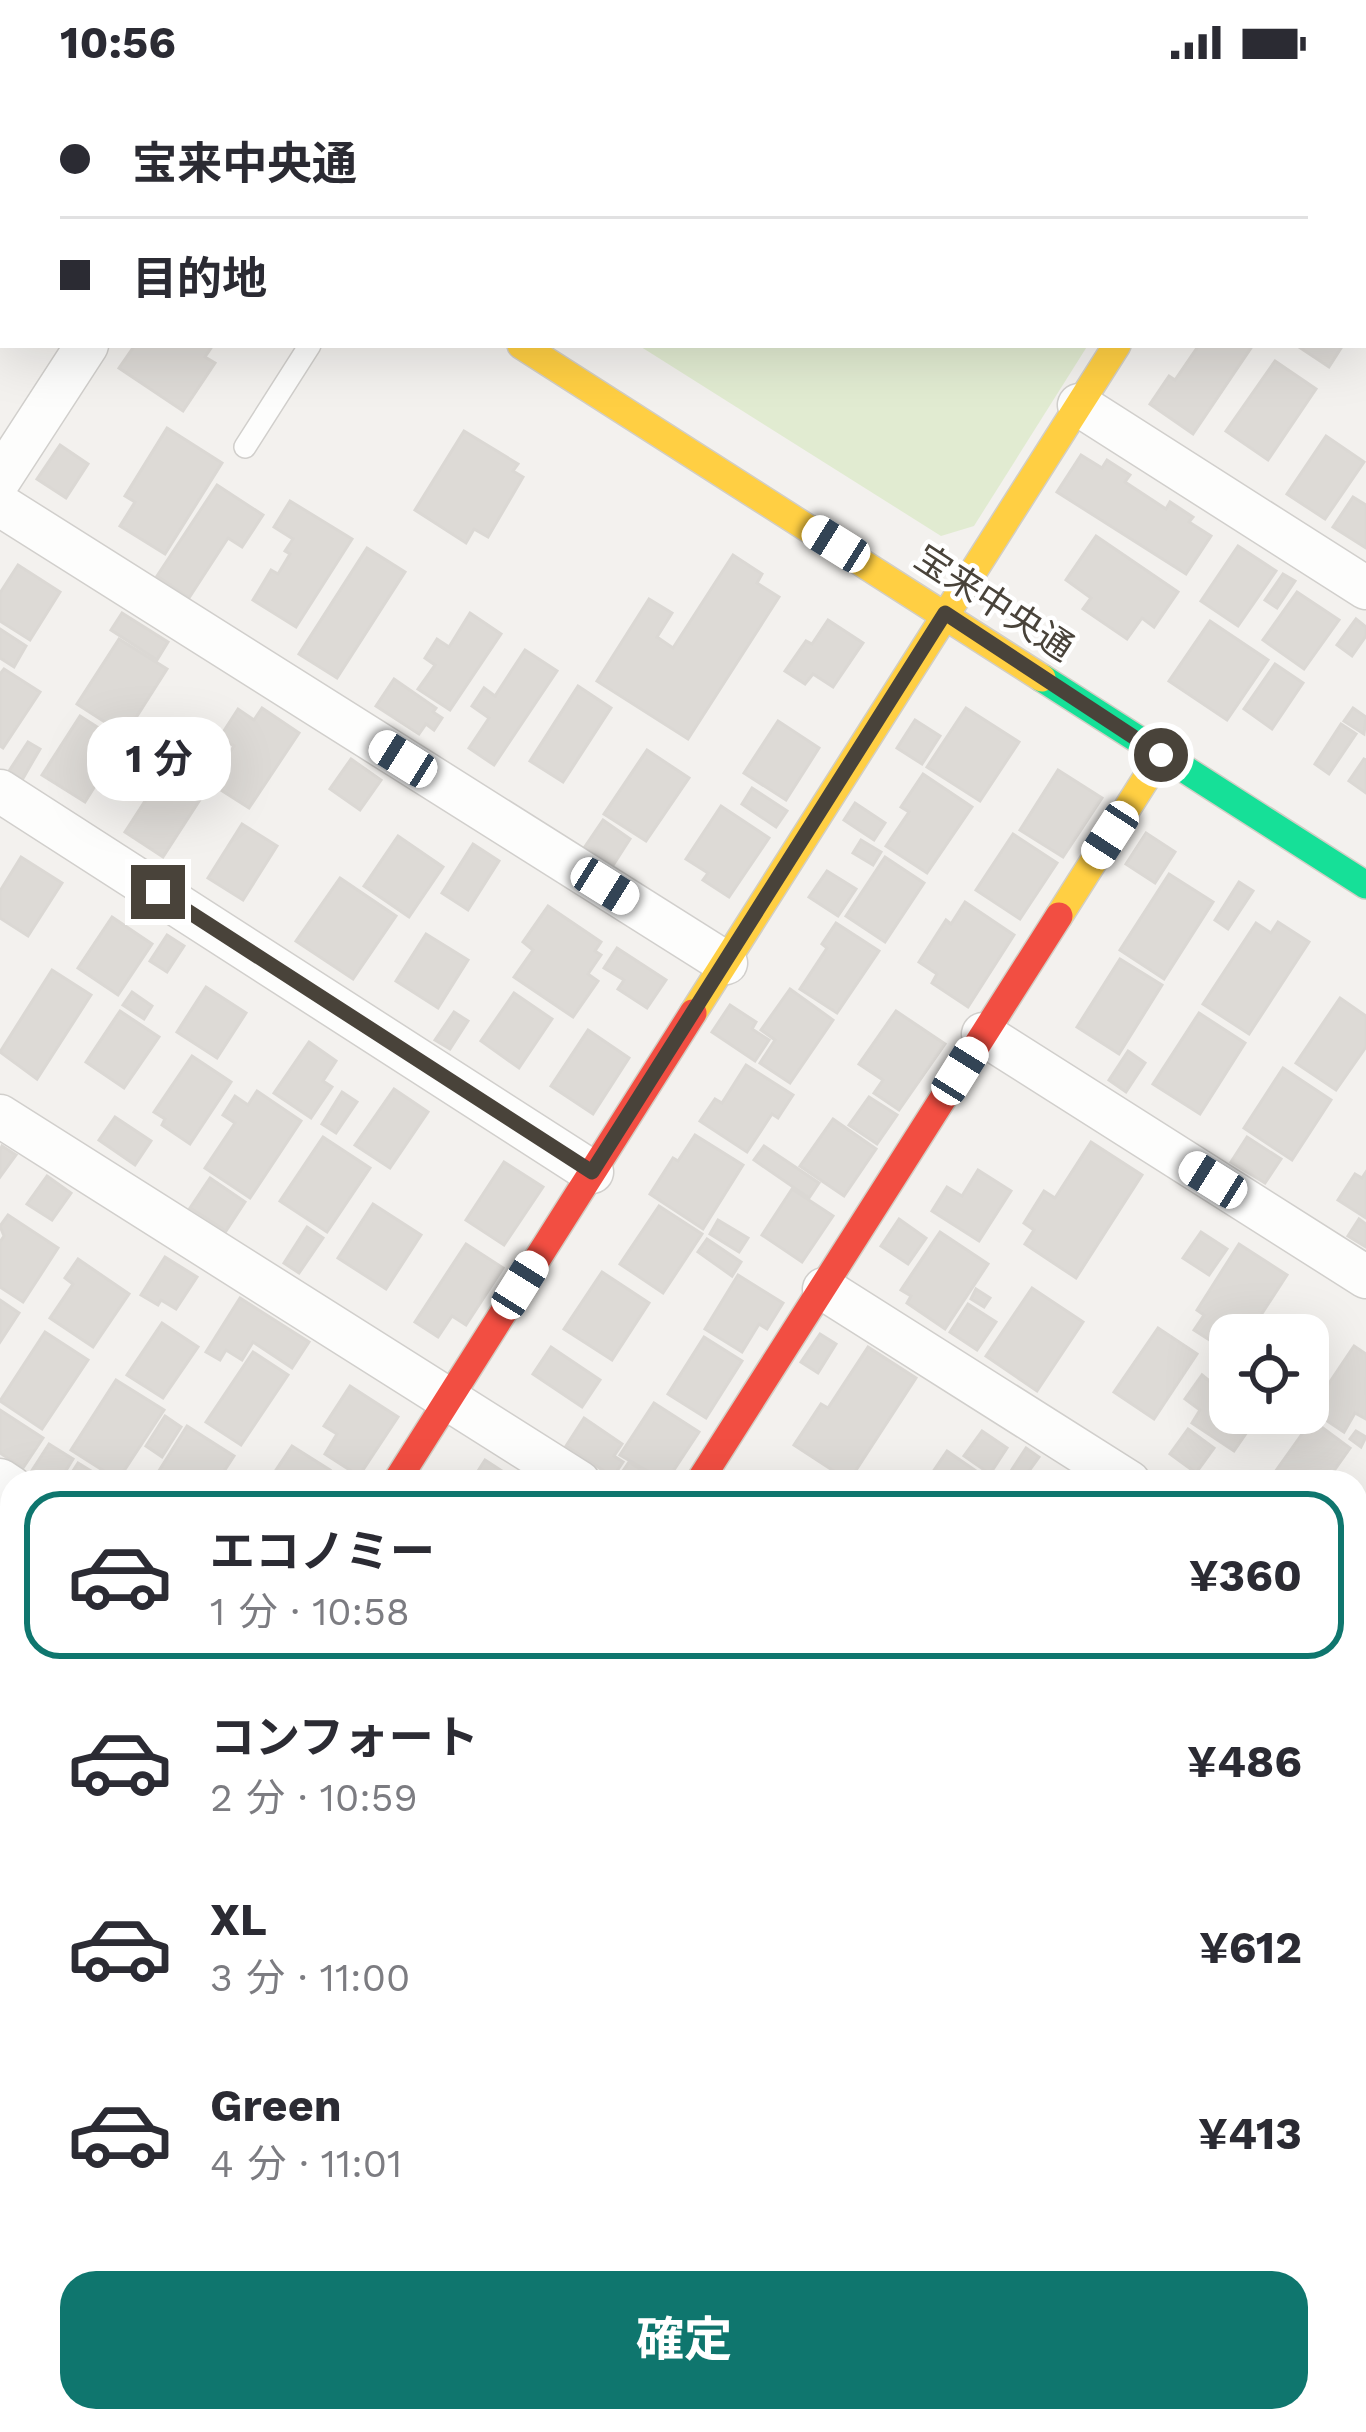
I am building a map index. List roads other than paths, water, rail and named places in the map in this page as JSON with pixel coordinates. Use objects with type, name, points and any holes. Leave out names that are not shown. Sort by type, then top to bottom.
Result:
[{"type":"street","points":[[0,479],[85,348]]},
{"type":"street","name":"宝来中央通","points":[[526,348],[1366,885]]},
{"type":"street","points":[[404,1470],[1115,348]]},
{"type":"street","points":[[1079,405],[1366,588]]},
{"type":"street","points":[[0,505],[726,963]]},
{"type":"street","points":[[707,1470],[1161,755]]},
{"type":"street","points":[[0,791],[592,1172]]},
{"type":"street","points":[[982,1034],[1366,1277]]},
{"type":"street","points":[[0,1116],[560,1470]]},
{"type":"street","points":[[824,1289],[1110,1470]]},
{"type":"lane","points":[[245,447],[308,348]]}]
